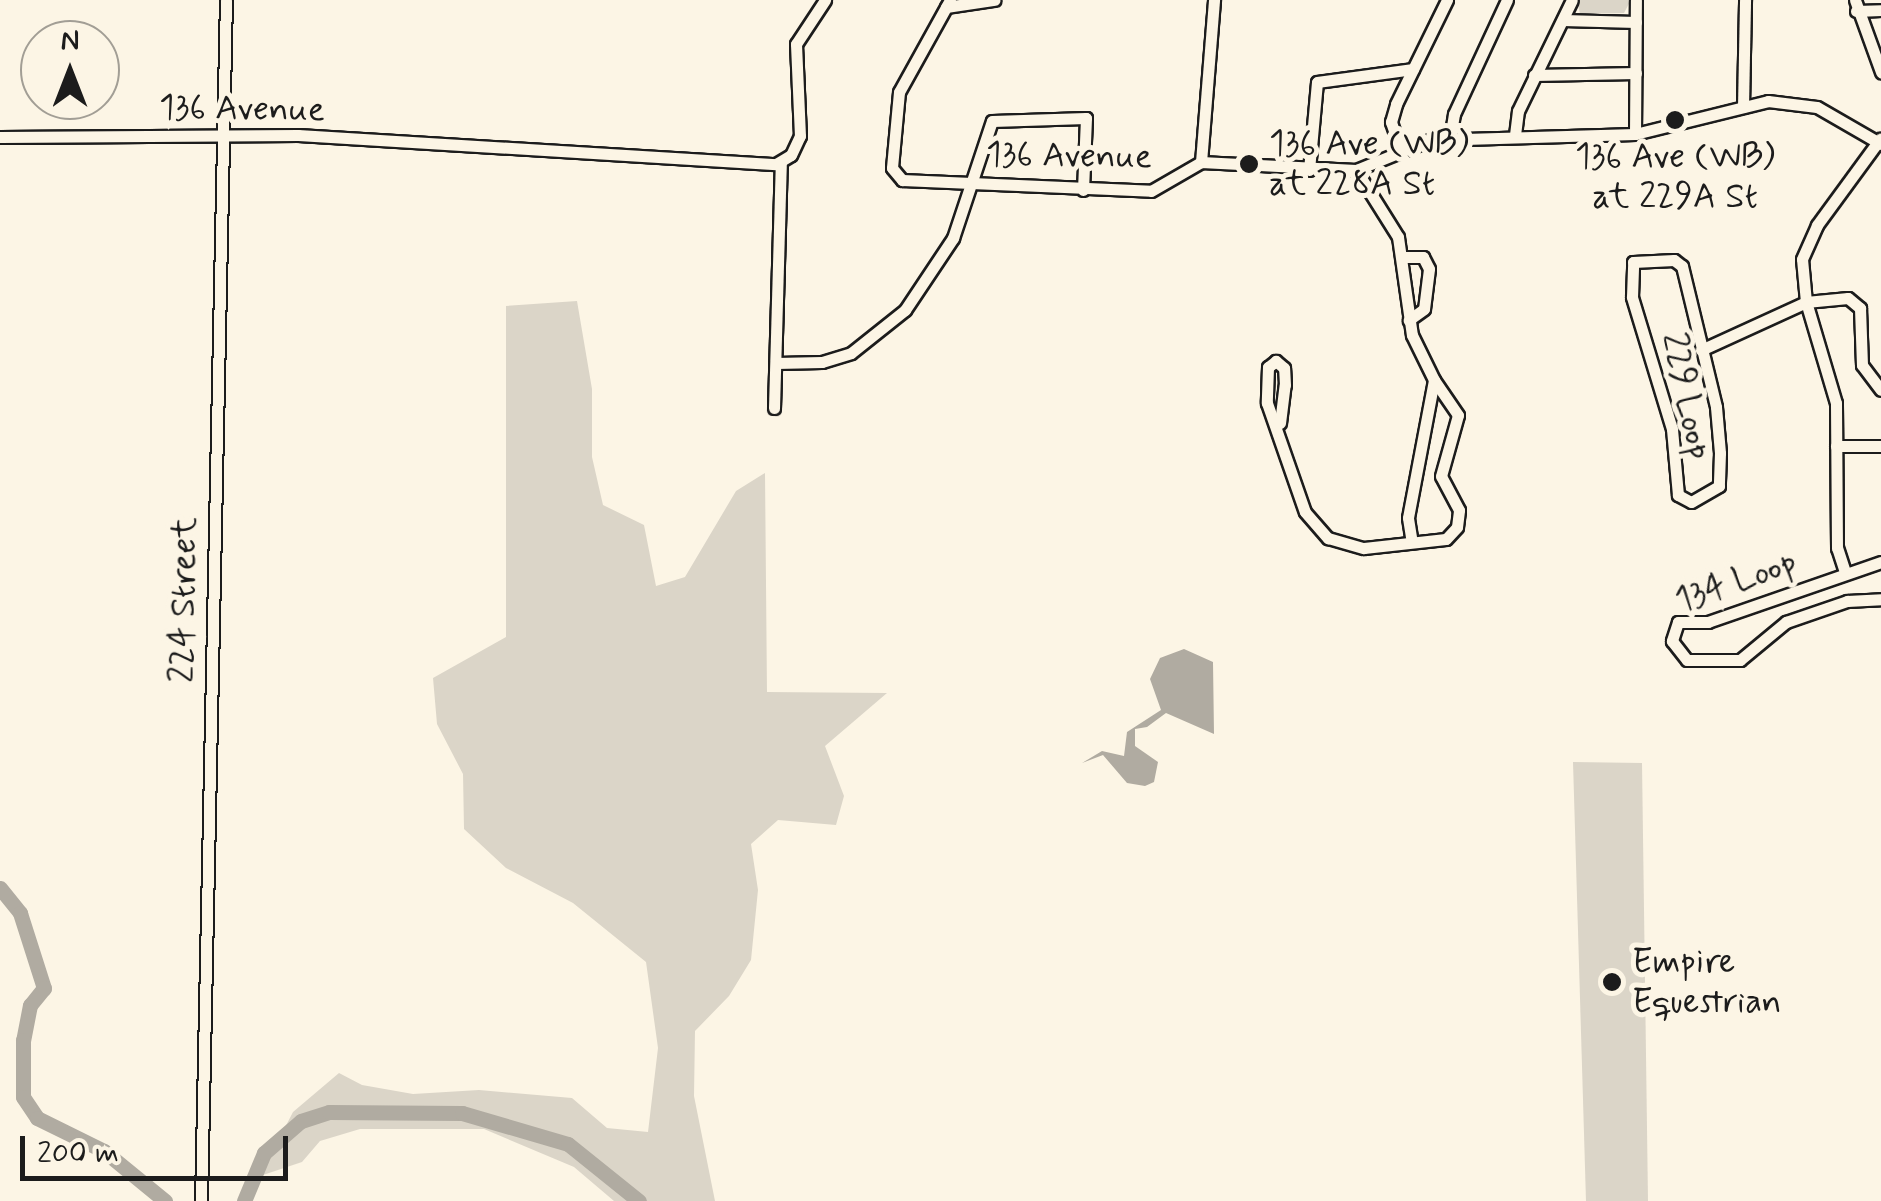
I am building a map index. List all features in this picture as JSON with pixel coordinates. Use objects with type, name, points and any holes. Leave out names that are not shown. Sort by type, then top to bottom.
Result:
[{"type":"street","name":"224 Street","points":[[201,1201],[226,0]]},
{"type":"street","points":[[774,408],[781,162],[800,136],[796,44],[825,0]]},
{"type":"street","points":[[948,4],[994,0]]},
{"type":"street","points":[[1201,162],[1214,0]]},
{"type":"street","points":[[1401,151],[1391,122],[1448,0]]},
{"type":"street","points":[[1450,138],[1454,114],[1507,0]]},
{"type":"street","points":[[1515,135],[1534,74],[1572,0]]},
{"type":"street","points":[[1635,134],[1636,0]]},
{"type":"street","points":[[1743,107],[1745,0]]},
{"type":"street","name":"136 Avenue","points":[[948,4],[899,92],[892,168],[907,180],[1083,190],[1159,189],[1201,162],[1356,170],[1401,151],[1450,138],[1635,134],[1768,101],[1817,107],[1880,141]]},
{"type":"street","points":[[1881,10],[1856,6],[1881,72]]},
{"type":"street","points":[[1563,20],[1636,22]]},
{"type":"street","points":[[1308,170],[1312,92],[1324,77],[1413,69]]},
{"type":"street","points":[[1534,74],[1636,73]]},
{"type":"street","points":[[776,363],[836,358],[883,331],[938,264],[992,121],[1086,118],[1083,190]]},
{"type":"street","name":"136 Avenue","points":[[0,137],[223,134],[781,162]]},
{"type":"street","points":[[1845,572],[1837,548],[1836,403],[1806,302],[1805,248],[1880,141]]},
{"type":"street","points":[[1280,423],[1284,368],[1276,361],[1268,367],[1267,403],[1280,423],[1305,512],[1328,538],[1364,548],[1411,538],[1446,539],[1458,527],[1460,510],[1440,476],[1458,415],[1434,380],[1409,320],[1404,257],[1356,170]]},
{"type":"street","points":[[1404,257],[1423,258],[1429,269],[1424,309],[1409,320]]},
{"type":"street","name":"229 Loop","points":[[1674,260],[1682,266],[1702,350],[1716,407],[1721,482],[1686,502],[1678,494],[1674,438],[1650,340],[1632,298],[1633,262],[1674,260]]},
{"type":"street","points":[[1702,350],[1806,302],[1848,298],[1860,308],[1862,365],[1881,390]]},
{"type":"street","points":[[1411,538],[1408,518],[1434,380]]},
{"type":"street","points":[[1836,446],[1881,446]]},
{"type":"street","name":"134 Loop","points":[[1881,562],[1708,622],[1678,622],[1672,641],[1687,660],[1740,660],[1786,622],[1847,600],[1881,599]]},
{"type":"shaded area","points":[[1577,0],[1631,0],[1624,13],[1580,14]]},
{"type":"shaded area","points":[[577,301],[592,389],[592,457],[603,505],[644,525],[656,586],[685,577],[736,491],[765,473],[767,692],[887,693],[825,746],[844,796],[836,825],[778,820],[751,844],[758,890],[751,960],[729,996],[695,1031],[694,1096],[715,1201],[614,1201],[574,1167],[484,1129],[360,1129],[320,1141],[302,1162],[260,1176],[293,1112],[339,1073],[362,1085],[413,1094],[479,1090],[572,1098],[607,1128],[648,1132],[658,1048],[646,962],[573,903],[506,868],[464,829],[463,774],[437,724],[433,678],[506,637],[506,306]]},
{"type":"shaded area","points":[[1184,649],[1213,662],[1214,734],[1166,713],[1147,727],[1135,729],[1135,746],[1158,762],[1154,782],[1145,786],[1127,783],[1103,755],[1082,763],[1102,751],[1124,756],[1127,732],[1161,710],[1150,679],[1160,658]]},
{"type":"shaded area","name":"Empire Equestrian","points":[[1573,762],[1642,763],[1648,1201],[1586,1201]]},
{"type":"waterway","points":[[0,888],[20,913],[44,988],[30,1005],[23,1040],[23,1097],[37,1118],[104,1151],[165,1201]]},
{"type":"waterway","points":[[244,1201],[264,1153],[301,1121],[329,1112],[462,1113],[568,1144],[639,1201]]},
{"type":"place","name":"136 Ave (WB) at 229A St","points":[[1675,120]]},
{"type":"place","name":"136 Ave (WB) at 228A St","points":[[1249,164]]},
{"type":"place","name":"Empire Equestrian","points":[[1612,982]]}]
